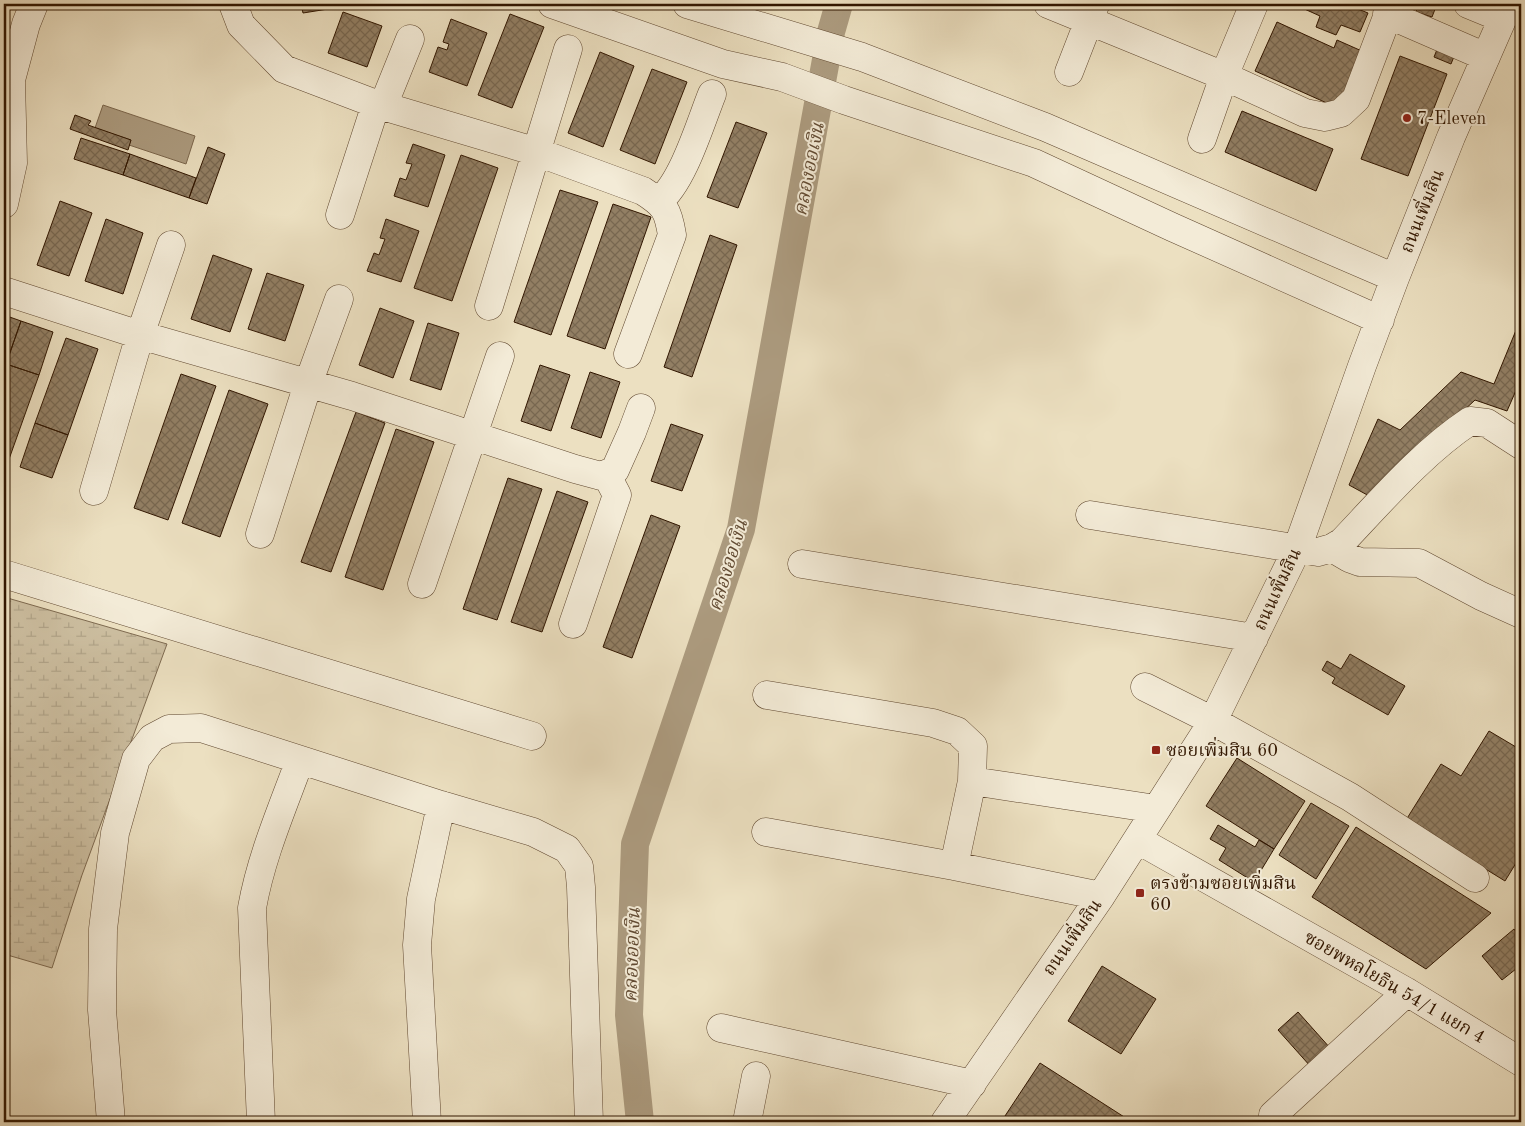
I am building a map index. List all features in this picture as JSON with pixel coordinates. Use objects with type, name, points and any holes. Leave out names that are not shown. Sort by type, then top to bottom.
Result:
[{"type":"street","points":[[4,204],[13,162],[11,80],[26,24],[34,4]]},
{"type":"street","points":[[232,4],[241,24],[284,69],[379,105],[537,152],[643,191],[659,201],[669,216],[672,235],[628,354]]},
{"type":"street","points":[[552,4],[723,64],[782,77],[844,100],[1034,163],[1172,228],[1380,320]]},
{"type":"street","points":[[687,4],[787,33],[862,58],[1045,126],[1395,278]]},
{"type":"street","points":[[1048,4],[1092,12],[1305,113],[1325,117],[1341,113],[1356,99],[1389,9],[1486,57]]},
{"type":"street","points":[[1202,139],[1224,76],[1254,4]]},
{"type":"street","points":[[1468,4],[1505,11]]},
{"type":"street","name":"ถนนเพิ่มสิน","points":[[944,1122],[1101,896],[1213,721],[1297,550],[1395,278],[1505,11]]},
{"type":"street","points":[[1069,72],[1092,12]]},
{"type":"street","points":[[340,215],[379,105],[410,39]]},
{"type":"street","points":[[489,306],[568,50]]},
{"type":"street","points":[[659,201],[667,195],[676,182],[712,94]]},
{"type":"street","points":[[94,491],[140,335],[171,246]]},
{"type":"street","points":[[4,291],[140,335],[308,384],[601,476],[615,470],[641,408]]},
{"type":"street","points":[[260,534],[308,384],[339,299]]},
{"type":"street","points":[[422,584],[500,356]]},
{"type":"street","points":[[1090,515],[1318,552],[1332,548],[1342,542],[1399,482],[1456,430],[1470,421],[1487,423],[1521,445]]},
{"type":"street","points":[[573,624],[618,495],[606,474]]},
{"type":"street","points":[[1332,548],[1360,562],[1419,563],[1481,596],[1521,614]]},
{"type":"street","points":[[802,564],[1254,638]]},
{"type":"street","points":[[4,574],[532,736]]},
{"type":"street","points":[[1144,687],[1213,721],[1350,797],[1475,878]]},
{"type":"street","points":[[767,695],[933,723],[957,731],[973,746],[972,781],[954,866]]},
{"type":"street","points":[[111,1122],[102,1010],[103,929],[115,833],[136,760],[152,738],[169,729],[201,728],[441,805],[533,832],[567,848],[579,866],[589,1122]]},
{"type":"street","points":[[262,1122],[252,908],[257,880],[269,843],[300,760]]},
{"type":"street","points":[[972,781],[1156,809]]},
{"type":"street","points":[[427,1122],[417,946],[421,899],[441,805]]},
{"type":"street","points":[[766,832],[954,866],[1101,896]]},
{"type":"street","name":"ซอยพหลโยธิน 54/1 แยก 4","points":[[1138,840],[1407,992],[1521,1062]]},
{"type":"street","points":[[1273,1115],[1407,992]]},
{"type":"street","points":[[721,1028],[972,1084]]},
{"type":"street","points":[[747,1122],[756,1076]]},
{"type":"green space","points":[[4,597],[167,644],[82,875],[52,968],[4,954]]},
{"type":"shaded area","points":[[103,105],[195,136],[186,164],[129,145],[131,140],[95,128]]},
{"type":"building","points":[[301,4],[327,4],[328,9],[303,13]]},
{"type":"building","points":[[1302,4],[1355,4],[1353,7],[1368,13],[1360,32],[1341,25],[1336,35],[1316,27],[1320,16],[1300,7]]},
{"type":"building","points":[[1418,4],[1437,4],[1432,17],[1416,12]]},
{"type":"building","points":[[343,12],[382,26],[367,67],[328,53]]},
{"type":"building","points":[[510,14],[544,27],[512,108],[478,95]]},
{"type":"building","points":[[451,19],[487,33],[467,86],[429,72],[438,47],[447,50],[449,44],[443,42]]},
{"type":"building","points":[[1277,22],[1334,48],[1337,40],[1364,52],[1338,108],[1255,71]]},
{"type":"building","points":[[1438,47],[1455,54],[1451,64],[1434,57]]},
{"type":"building","points":[[600,52],[634,66],[603,147],[568,133]]},
{"type":"building","points":[[1400,56],[1447,74],[1408,176],[1361,159]]},
{"type":"building","points":[[652,69],[687,82],[655,164],[620,150]]},
{"type":"building","points":[[1242,111],[1333,149],[1316,191],[1225,152]]},
{"type":"building","points":[[75,115],[91,121],[88,125],[131,140],[128,150],[70,129]]},
{"type":"building","points":[[736,122],[767,133],[738,208],[707,197]]},
{"type":"building","points":[[81,138],[130,154],[123,175],[74,159]]},
{"type":"building","points":[[413,144],[445,155],[428,207],[394,196],[400,178],[406,180],[412,164],[406,163]]},
{"type":"building","points":[[208,147],[225,154],[207,204],[189,198]]},
{"type":"building","points":[[130,154],[196,178],[189,198],[123,175]]},
{"type":"building","points":[[461,155],[498,168],[452,301],[414,288]]},
{"type":"building","points":[[560,190],[598,202],[551,335],[514,322]]},
{"type":"building","points":[[60,201],[92,213],[69,276],[37,265]]},
{"type":"building","points":[[613,204],[651,217],[605,349],[567,336]]},
{"type":"building","points":[[106,219],[143,233],[123,294],[85,281]]},
{"type":"building","points":[[386,219],[419,231],[401,282],[367,271],[374,253],[379,255],[385,239],[380,238]]},
{"type":"building","points":[[710,235],[737,245],[692,377],[664,367]]},
{"type":"building","points":[[213,255],[252,269],[230,332],[191,319]]},
{"type":"building","points":[[267,273],[304,285],[285,341],[248,329]]},
{"type":"building","points":[[380,308],[414,321],[393,378],[359,365]]},
{"type":"building","points":[[4,315],[21,321],[6,364],[4,363]]},
{"type":"building","points":[[1521,318],[1521,379],[1507,411],[1475,400],[1371,497],[1349,485],[1378,419],[1400,430],[1461,372],[1494,384]]},
{"type":"building","points":[[21,321],[53,332],[39,375],[6,364]]},
{"type":"building","points":[[428,323],[459,333],[441,390],[410,380]]},
{"type":"building","points":[[66,338],[98,349],[68,435],[35,423]]},
{"type":"building","points":[[6,364],[39,375],[8,462],[4,460],[4,370]]},
{"type":"building","points":[[540,365],[570,375],[551,431],[521,421]]},
{"type":"building","points":[[590,372],[620,382],[601,438],[571,428]]},
{"type":"building","points":[[181,374],[216,386],[168,520],[134,508]]},
{"type":"building","points":[[229,390],[268,404],[220,537],[182,523]]},
{"type":"building","points":[[356,412],[385,423],[331,572],[301,562]]},
{"type":"building","points":[[35,423],[68,435],[52,478],[20,467]]},
{"type":"building","points":[[671,424],[703,435],[682,491],[651,481]]},
{"type":"building","points":[[396,429],[434,442],[383,590],[345,577]]},
{"type":"building","points":[[508,478],[542,489],[497,620],[463,609]]},
{"type":"building","points":[[557,491],[588,502],[542,632],[511,622]]},
{"type":"building","points":[[651,515],[680,526],[632,658],[603,647]]},
{"type":"building","points":[[1350,654],[1405,686],[1388,715],[1332,683],[1335,678],[1322,670],[1327,661],[1341,669]]},
{"type":"building","points":[[1489,731],[1521,750],[1521,855],[1505,881],[1406,820],[1441,764],[1461,776]]},
{"type":"building","points":[[1237,758],[1305,801],[1274,849],[1206,806]]},
{"type":"building","points":[[1311,803],[1349,826],[1316,879],[1279,855]]},
{"type":"building","points":[[1218,825],[1255,847],[1259,840],[1274,849],[1254,882],[1219,860],[1226,848],[1210,839]]},
{"type":"building","points":[[1356,827],[1491,913],[1426,969],[1312,897]]},
{"type":"building","points":[[1514,929],[1521,939],[1521,965],[1502,980],[1482,956]]},
{"type":"building","points":[[1102,966],[1156,999],[1121,1054],[1068,1021]]},
{"type":"building","points":[[1298,1012],[1331,1049],[1311,1067],[1278,1030]]},
{"type":"building","points":[[1040,1063],[1132,1122],[1001,1122]]},
{"type":"waterway","name":"คลองออเงิน","points":[[640,1122],[629,1015],[635,844],[741,529],[831,32],[839,4]]},
{"type":"place","name":"7-Eleven","points":[[1407,118]]},
{"type":"place","name":"ซอยเพิ่มสิน 60","points":[[1156,750]]},
{"type":"place","name":"ตรงข้ามซอยเพิ่มสิน 60","points":[[1140,893]]}]
